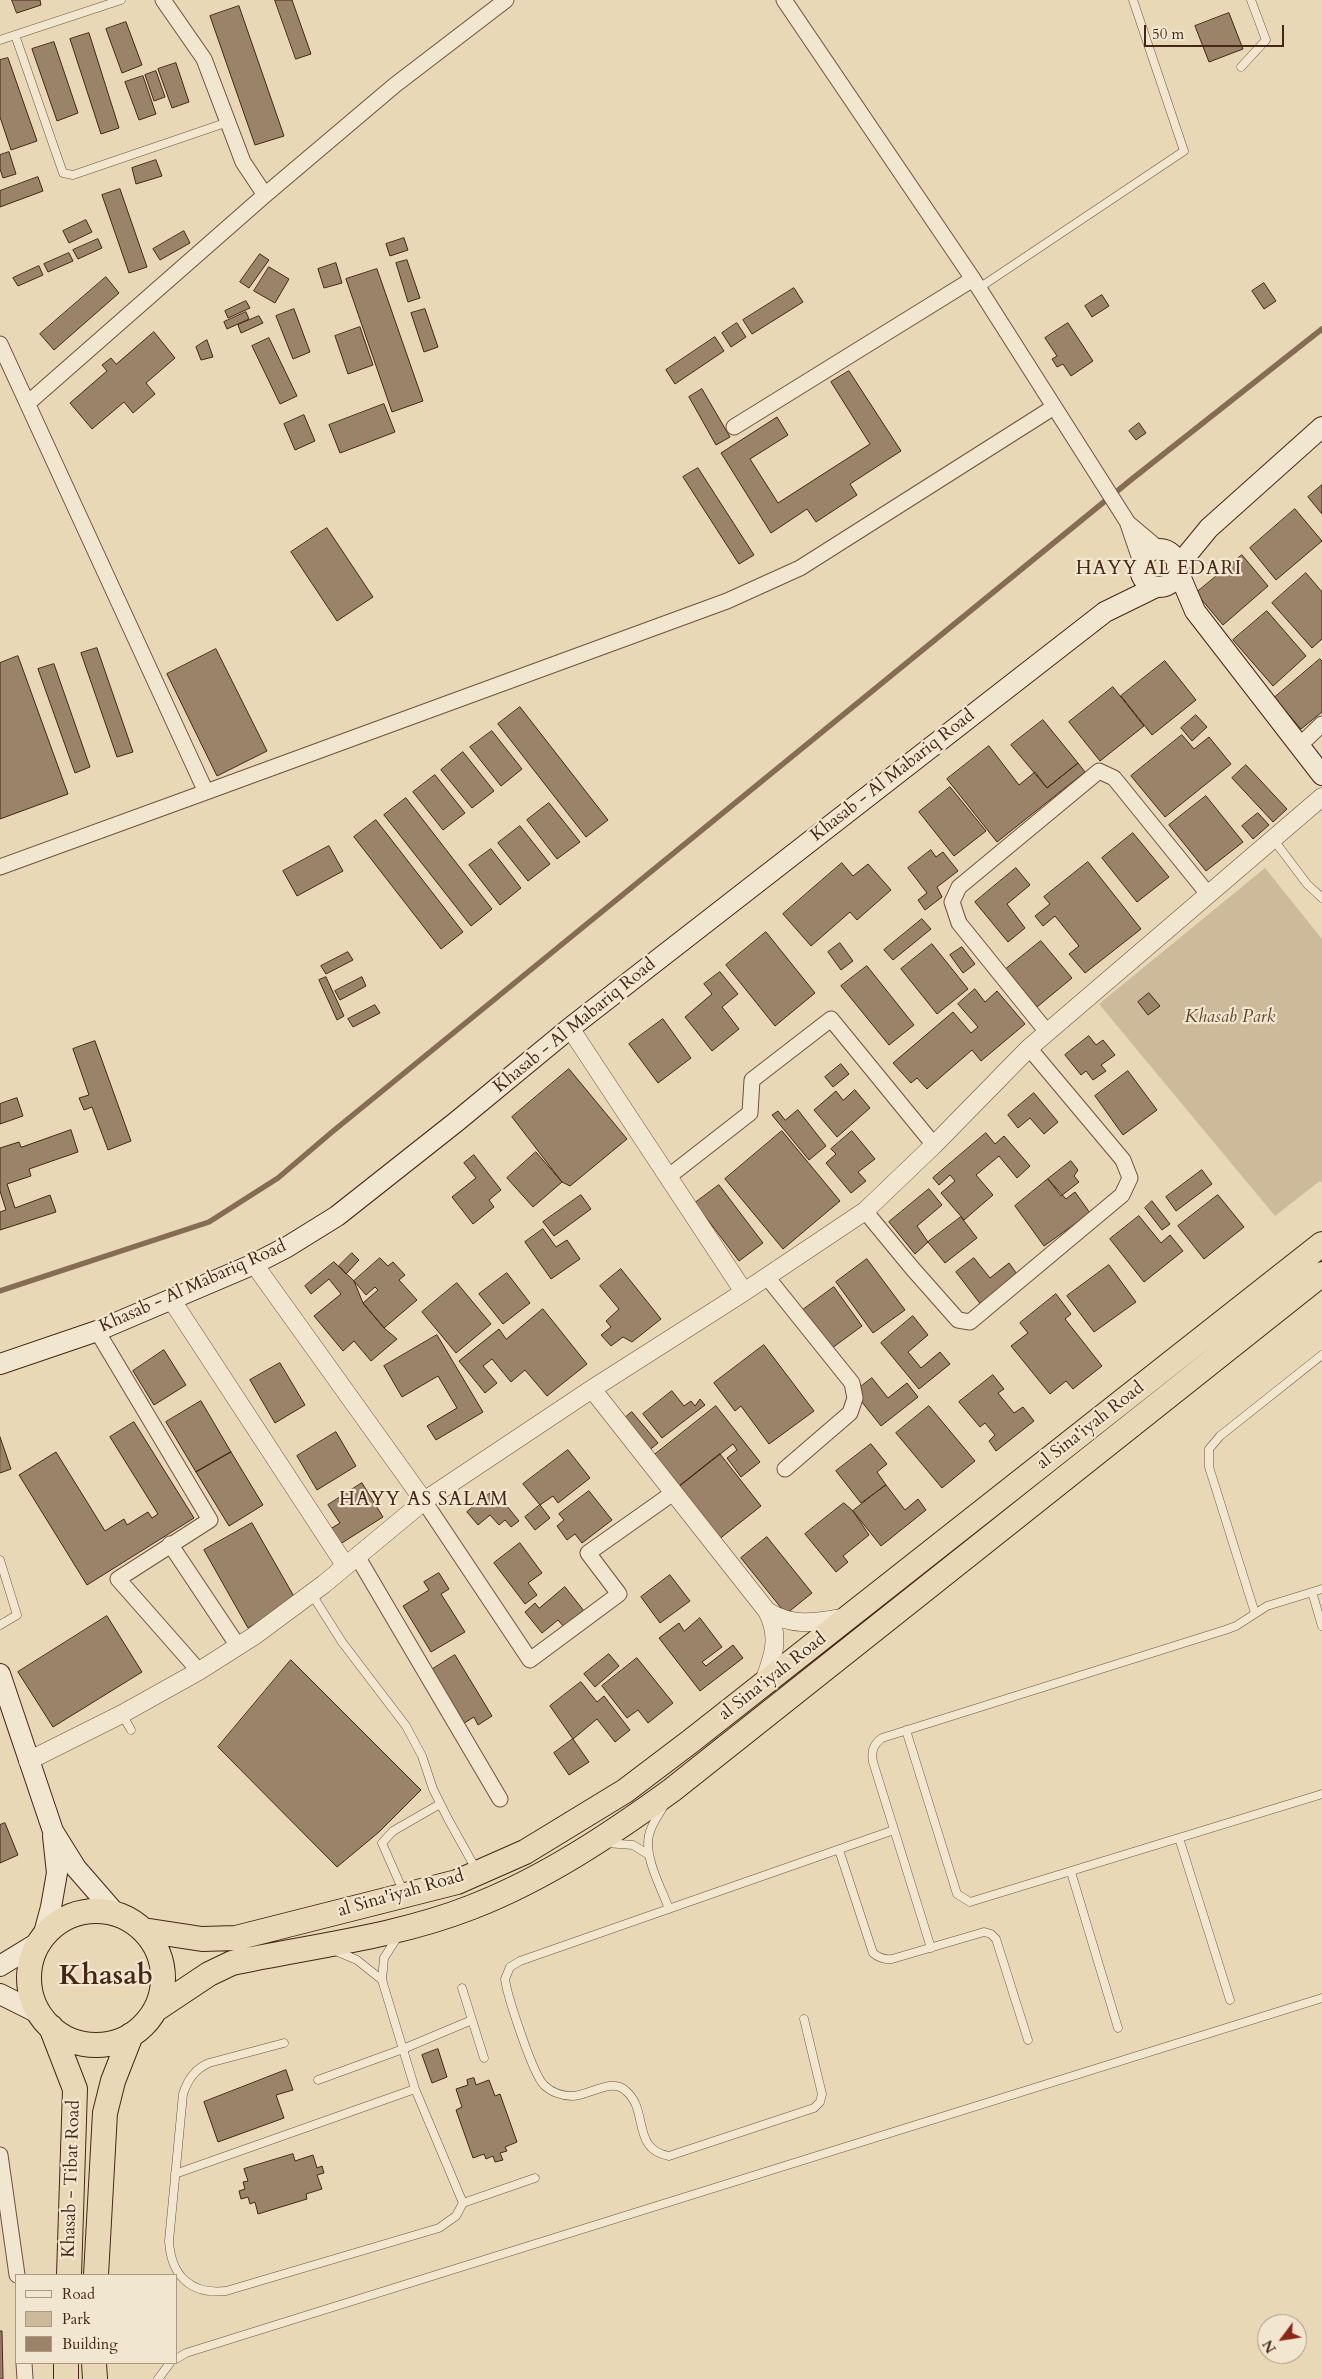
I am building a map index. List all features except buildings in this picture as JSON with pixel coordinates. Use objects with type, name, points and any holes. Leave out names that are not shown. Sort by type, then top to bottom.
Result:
[{"type":"highway","name":"al Sina'iyah Road","points":[[143,1930],[202,1939],[236,1938],[457,1882],[478,1871],[525,1852],[624,1791],[763,1685],[1322,1244]]},
{"type":"highway","name":"al Sina'iyah Road","points":[[155,2010],[209,1974],[232,1963],[323,1946],[408,1927],[472,1907],[523,1884],[596,1843],[672,1790],[1322,1274]]},
{"type":"highway","points":[[100,1911],[116,1914],[130,1920],[143,1930],[154,1944],[162,1968],[161,1994],[155,2010],[145,2024],[132,2035],[118,2041],[90,2045],[69,2039],[45,2021],[33,2000],[29,1985],[29,1970],[33,1955],[41,1939],[54,1925],[76,1914],[100,1911]]},
{"type":"highway","name":"Khasab - Tibat Road","points":[[45,2021],[76,2089],[69,2274]]},
{"type":"highway","name":"Khasab - Tibat Road","points":[[96,2274],[105,2113],[113,2081],[132,2035]]},
{"type":"highway","points":[[66,2364],[66,2379]]},
{"type":"highway","points":[[94,2364],[95,2379]]},
{"type":"main road","points":[[1105,612],[1173,580],[1177,569],[1209,528],[1322,427]]},
{"type":"main road","points":[[1105,612],[1150,552],[1161,550],[1209,528]]},
{"type":"main road","points":[[1161,550],[1171,554],[1195,611],[1322,775]]},
{"type":"main road","points":[[1141,565],[1146,582],[1158,587],[1195,611]]},
{"type":"main road","name":"Khasab - Al Mabariq Road","points":[[0,1364],[97,1331],[254,1264],[287,1247],[337,1216],[456,1122],[570,1028],[1105,612]]},
{"type":"main road","points":[[0,1674],[53,1831],[76,1868],[116,1914]]},
{"type":"main road","points":[[0,1966],[41,1939],[51,1908],[56,1873],[53,1831]]},
{"type":"main road","points":[[0,1994],[45,2021]]},
{"type":"street","points":[[163,0],[204,59],[243,162],[265,195]]},
{"type":"street","points":[[28,403],[265,195],[395,86],[506,0]]},
{"type":"street","points":[[784,0],[976,284],[1128,523],[1161,550]]},
{"type":"street","points":[[734,427],[976,284]]},
{"type":"street","points":[[0,344],[206,792]]},
{"type":"street","points":[[0,867],[727,601],[800,568],[1054,407]]},
{"type":"street","points":[[1128,523],[1141,565]]},
{"type":"street","points":[[1299,746],[1322,724]]},
{"type":"street","points":[[1047,1032],[959,924],[952,902],[959,887],[1099,771],[1114,778],[1208,894]]},
{"type":"street","points":[[28,1761],[122,1714],[199,1671],[238,1646],[312,1593],[424,1501],[865,1211],[934,1145],[1028,1048],[1322,797]]},
{"type":"street","points":[[668,1176],[750,1113],[752,1080],[831,1019],[934,1145]]},
{"type":"street","points":[[570,1028],[744,1292]]},
{"type":"street","points":[[865,1211],[958,1320],[970,1322],[1122,1195],[1130,1178],[1123,1160],[1028,1048]]},
{"type":"street","points":[[254,1264],[424,1501],[530,1660],[619,1594],[588,1552],[673,1493]]},
{"type":"street","points":[[767,1277],[852,1383],[855,1398],[850,1413],[785,1469]]},
{"type":"street","points":[[171,1299],[351,1560],[500,1799]]},
{"type":"street","points":[[97,1331],[210,1520],[118,1579],[199,1671]]},
{"type":"street","points":[[592,1389],[767,1611],[773,1622],[776,1645],[763,1685]]},
{"type":"street","points":[[170,1544],[238,1646]]},
{"type":"street","points":[[767,1611],[787,1621],[799,1623],[849,1617]]},
{"type":"street","points":[[0,2156],[17,2274]]},
{"type":"street","points":[[24,2364],[25,2379]]},
{"type":"lane","points":[[0,40],[121,0]]},
{"type":"lane","points":[[976,284],[1184,151],[1133,0]]},
{"type":"lane","points":[[1241,67],[1266,40],[1251,0]]},
{"type":"lane","points":[[15,35],[63,173],[74,175],[228,122]]},
{"type":"lane","points":[[1273,839],[1307,884],[1322,898]]},
{"type":"lane","points":[[1255,1613],[1209,1466],[1209,1449],[1220,1436],[1322,1355]]},
{"type":"lane","points":[[0,1560],[17,1615],[0,1625]]},
{"type":"lane","points":[[931,1948],[872,1755],[876,1742],[906,1730],[1225,1630],[1236,1626],[1267,1606],[1322,1589]]},
{"type":"lane","points":[[1312,1592],[1322,1626]]},
{"type":"lane","points":[[312,1593],[342,1642],[406,1726],[422,1756],[440,1804],[478,1871]]},
{"type":"lane","points":[[122,1714],[130,1730]]},
{"type":"lane","points":[[906,1730],[954,1887],[957,1894],[963,1900],[970,1902],[1322,1794]]},
{"type":"lane","points":[[669,1909],[649,1855],[648,1846],[652,1827],[672,1790]]},
{"type":"lane","points":[[405,1895],[382,1843],[393,1831],[440,1804]]},
{"type":"lane","points":[[804,2019],[821,2085],[822,2094],[820,2102],[814,2108],[679,2154],[660,2154],[646,2142],[632,2096],[624,2089],[614,2086],[572,2096],[552,2091],[544,2085],[534,2067],[506,1985],[507,1973],[510,1967],[520,1960],[894,1830]]},
{"type":"lane","points":[[1179,1838],[1230,2000]]},
{"type":"lane","points":[[596,1843],[633,1846],[649,1855]]},
{"type":"lane","points":[[839,1850],[873,1953],[885,1960],[984,1932],[996,1939],[1028,2040]]},
{"type":"lane","points":[[1071,1872],[1118,2028]]},
{"type":"lane","points":[[408,1927],[388,1950],[384,1958],[382,1980],[415,2088],[464,2203]]},
{"type":"lane","points":[[323,1946],[357,1960],[382,1980]]},
{"type":"lane","points":[[462,1988],[484,2058]]},
{"type":"lane","points":[[178,2358],[196,2350],[1322,1998]]},
{"type":"lane","points":[[318,2080],[403,2049],[472,2020]]},
{"type":"lane","points":[[284,2043],[208,2062],[199,2067],[193,2074],[183,2094],[169,2240],[172,2264],[189,2284],[198,2290],[211,2293],[252,2284],[439,2228],[456,2216],[464,2203],[534,2178]]},
{"type":"lane","points":[[174,2174],[415,2088]]},
{"type":"lane","points":[[158,2379],[169,2364]]},
{"type":"green space","name":"Khasab Park","points":[[1265,868],[1322,939],[1322,1182],[1320,1181],[1275,1216],[1099,1004]]},
{"type":"waterway","points":[[0,1291],[209,1222],[278,1178],[1132,479],[1322,329]]},
{"type":"district","name":"HAYY AL EDARI","points":[[1159,570]]},
{"type":"district","name":"HAYY AS SALAM","points":[[424,1501]]},
{"type":"district","name":"Khasab","points":[[106,1978]]}]
